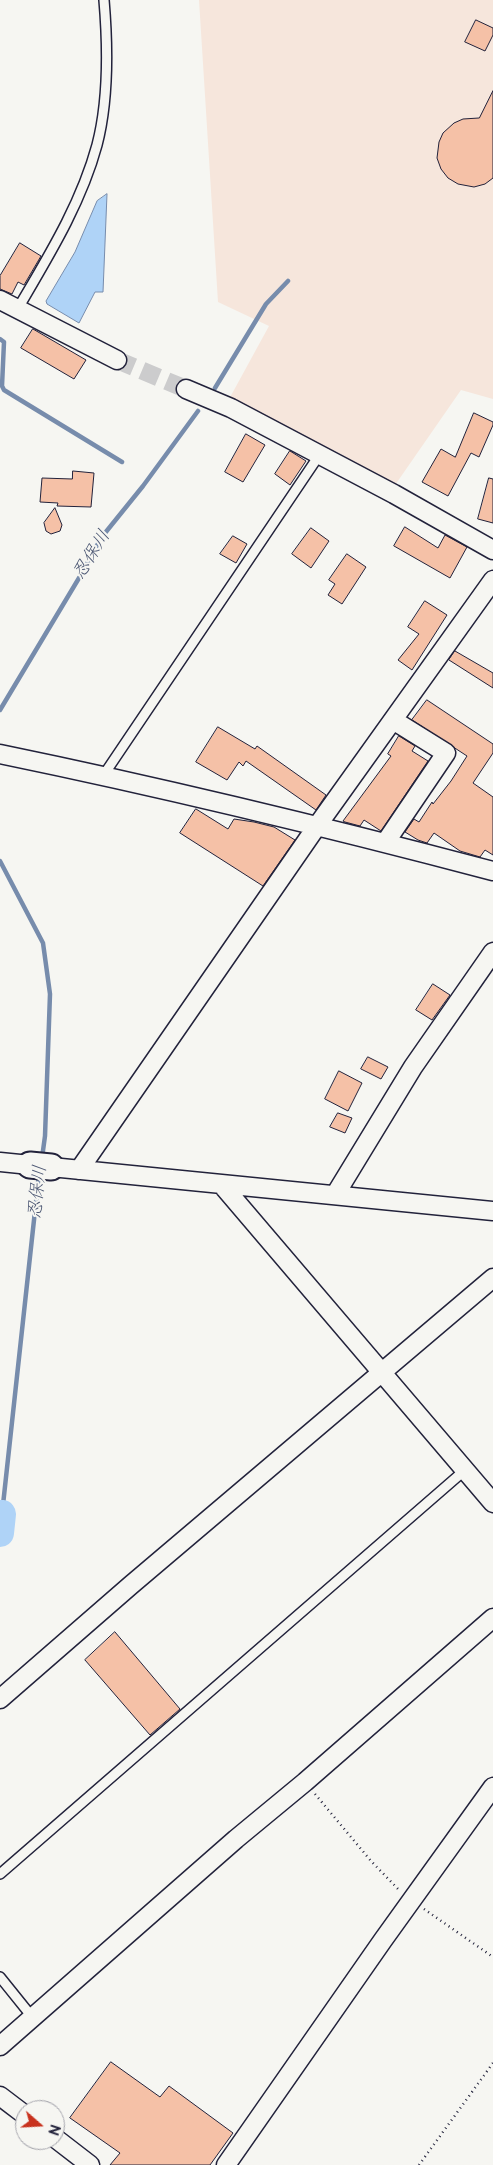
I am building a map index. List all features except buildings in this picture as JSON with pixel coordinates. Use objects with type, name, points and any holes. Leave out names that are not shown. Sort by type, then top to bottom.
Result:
[{"type":"street","points":[[0,300],[117,360]]},
{"type":"street","points":[[186,389],[231,408],[320,454],[405,499],[493,550]]},
{"type":"street","points":[[79,1170],[318,826],[493,580]]},
{"type":"street","points":[[385,843],[446,752],[393,720]]},
{"type":"street","points":[[0,754],[318,826],[493,871]]},
{"type":"street","points":[[335,1195],[413,1067],[493,952]]},
{"type":"street","points":[[0,1162],[493,1211]]},
{"type":"street","points":[[222,1184],[493,1504]]},
{"type":"street","points":[[1,1699],[131,1585],[493,1278]]},
{"type":"street","points":[[0,2046],[30,2014],[305,1782],[493,1618]]},
{"type":"street","points":[[226,2165],[382,1940],[493,1787]]},
{"type":"street","points":[[0,2096],[15,2108]]},
{"type":"street","points":[[65,2146],[90,2165]]},
{"type":"lane","points":[[17,310],[56,245],[90,167],[97,143],[102,116],[105,80],[106,31],[104,0]]},
{"type":"lane","points":[[103,776],[320,454]]},
{"type":"lane","points":[[0,1874],[464,1470]]},
{"type":"lane","points":[[0,1978],[30,2014],[0,2035]]},
{"type":"path","points":[[305,1782],[371,1861],[412,1901],[493,1957]]},
{"type":"path","points":[[419,2165],[493,2063]]},
{"type":"shaded area","points":[[199,0],[493,0],[493,399],[461,390],[393,488],[228,401],[269,326],[218,302]]},
{"type":"water","points":[[107,194],[103,292],[95,292],[79,323],[47,304],[46,301],[75,252],[97,201]]},
{"type":"waterway","name":"忍保川","points":[[215,388],[266,304],[288,281]]},
{"type":"waterway","points":[[0,339],[4,342],[2,386],[4,390],[122,462]]},
{"type":"waterway","name":"忍保川","points":[[0,710],[101,538],[143,486],[198,411]]},
{"type":"waterway","name":"忍保川","points":[[0,861],[43,943],[50,994],[45,1136],[42,1158]]},
{"type":"waterway","name":"忍保川","points":[[2,1514],[39,1174]]},
{"type":"waterway","name":"忍保川","points":[[0,1533],[2,1514]]},
{"type":"tunnel","points":[[117,360],[186,389]]}]
